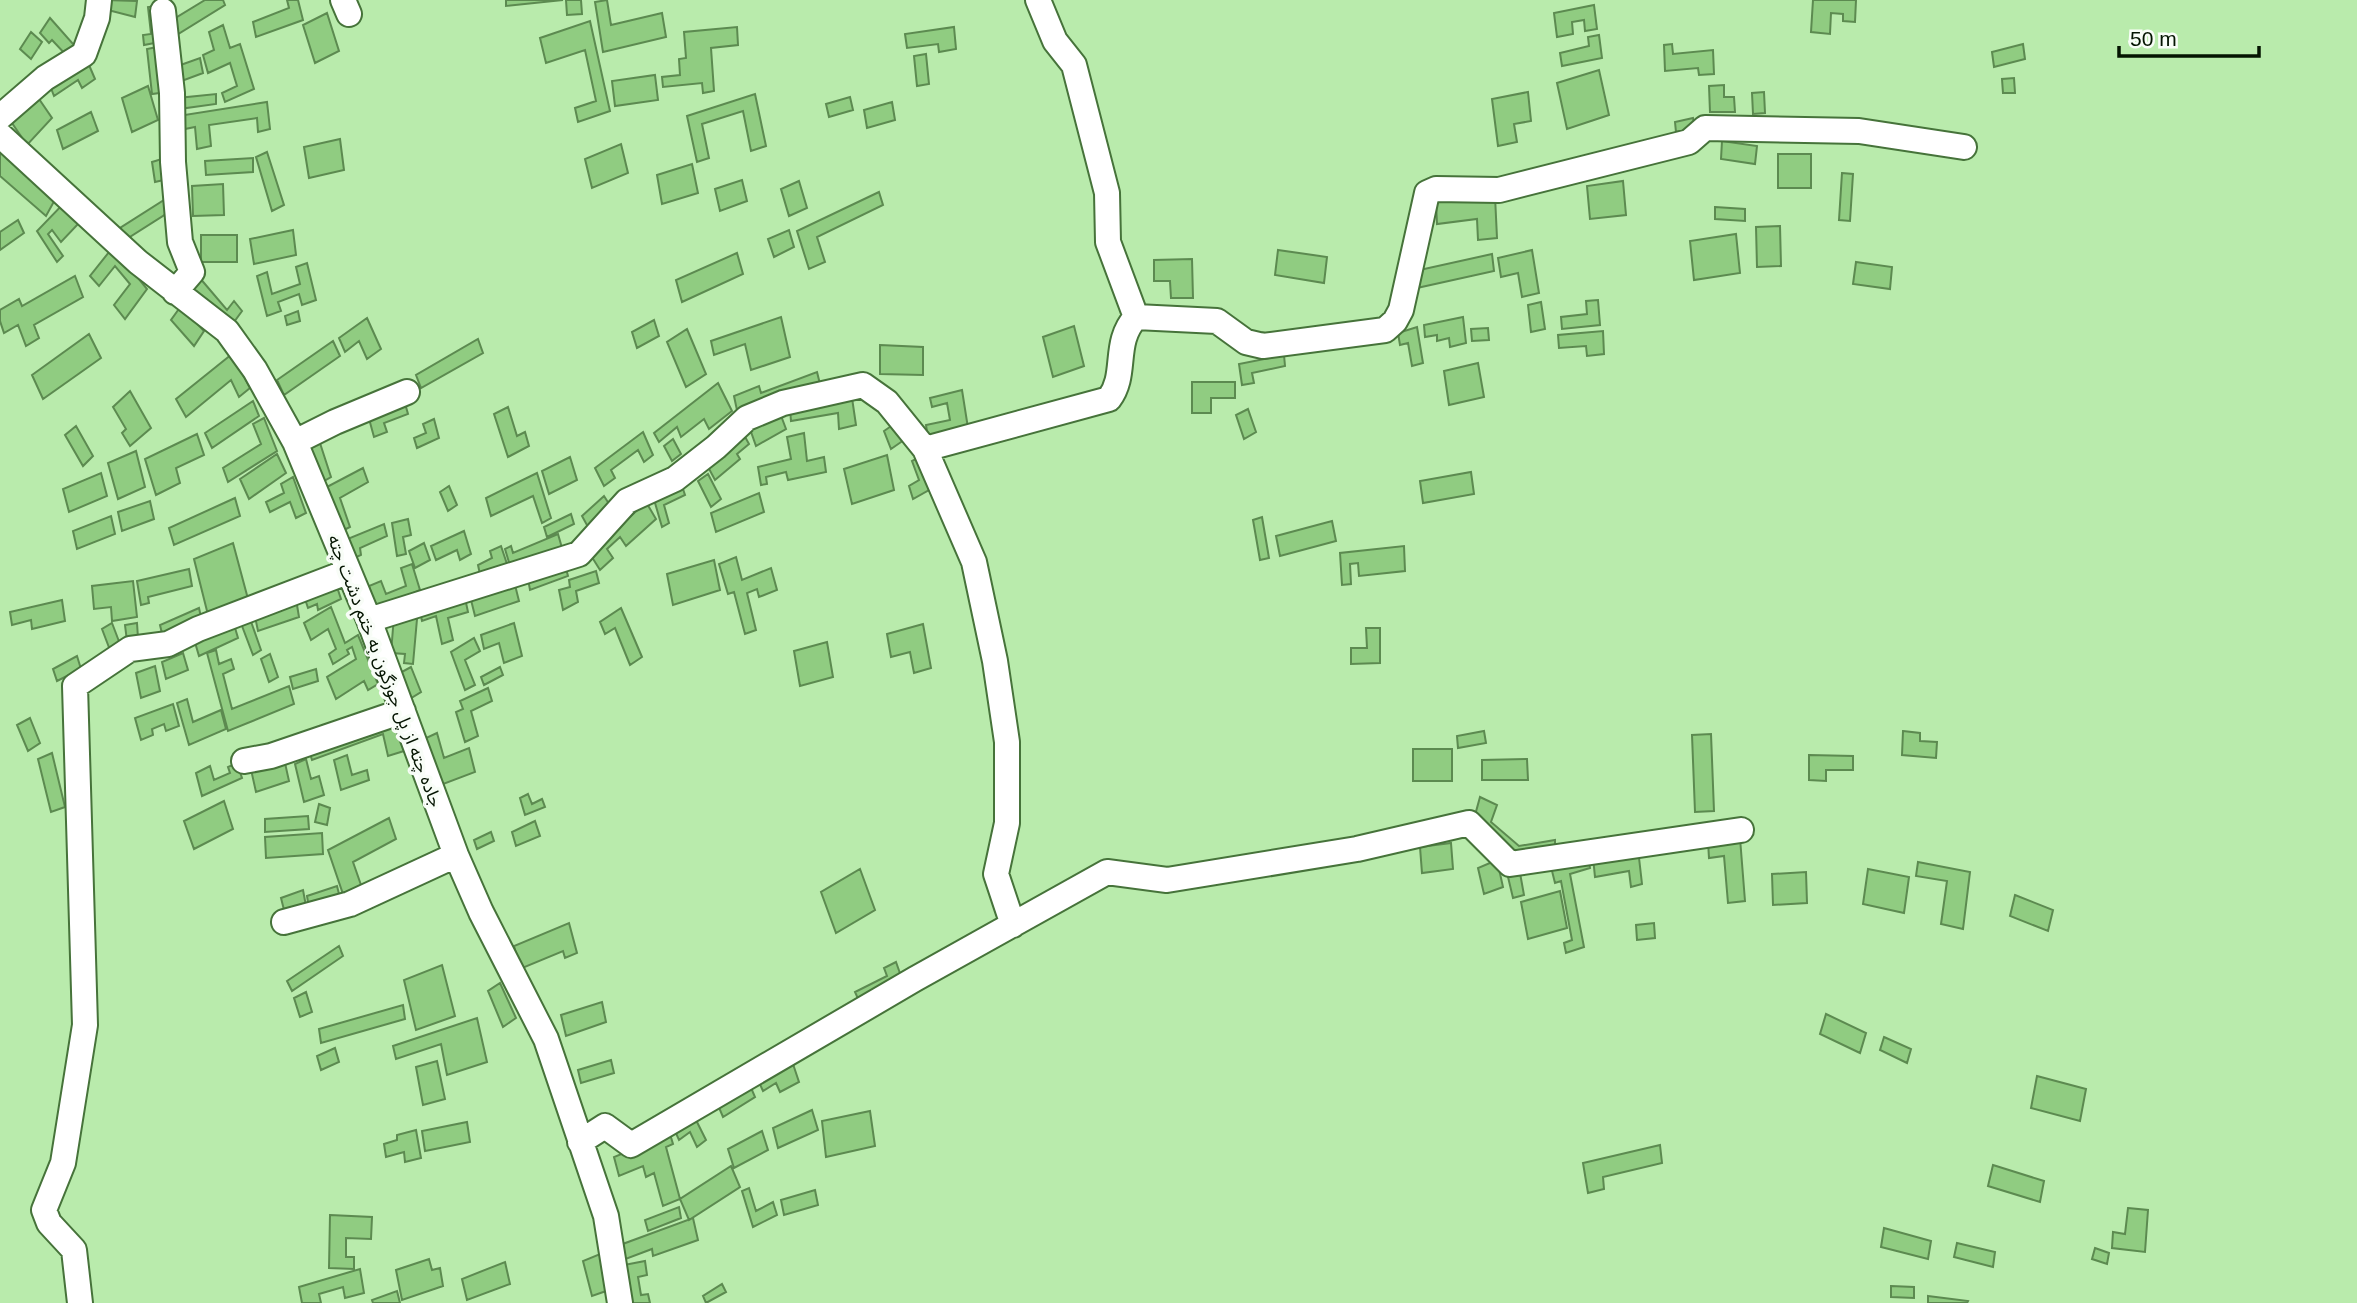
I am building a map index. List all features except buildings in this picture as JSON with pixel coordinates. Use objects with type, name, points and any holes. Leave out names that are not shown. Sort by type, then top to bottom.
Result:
[{"type":"street","points":[[0,117],[46,78],[84,54],[97,18],[99,0]]},
{"type":"street","points":[[1038,0],[1055,40],[1074,65],[1107,194],[1108,242],[1136,317]]},
{"type":"street","points":[[163,11],[172,93],[173,162],[180,242],[192,272],[176,292]]},
{"type":"street","points":[[925,449],[1109,399],[1117,389],[1125,328],[1136,317],[1217,321],[1246,342],[1264,346],[1385,330],[1395,321],[1401,310],[1427,192],[1436,189],[1499,190],[1689,142],[1705,128],[1860,131],[1964,147]]},
{"type":"street","name":"جاده چته از پل جوزگون به ختم دشت چته","points":[[0,135],[138,262],[227,331],[255,370],[295,442],[369,620],[456,855],[481,912],[546,1039],[606,1216],[615,1301]]},
{"type":"street","points":[[369,620],[579,554],[627,501],[674,479],[716,447],[747,418],[783,403],[863,386],[887,402],[925,449],[974,562],[995,661],[1007,742],[1007,823],[996,874],[1013,925]]},
{"type":"street","points":[[295,442],[407,392]]},
{"type":"street","points":[[80,1303],[75,1250],[49,1223],[44,1210],[63,1163],[85,1025],[75,686],[130,649],[168,644],[198,629],[347,572]]},
{"type":"street","points":[[244,761],[271,755],[403,711]]},
{"type":"street","points":[[580,1142],[605,1126],[631,1145],[1107,872],[1167,880],[1357,849],[1469,823],[1510,864],[1741,830]]},
{"type":"street","points":[[284,922],[350,904],[456,855]]}]
